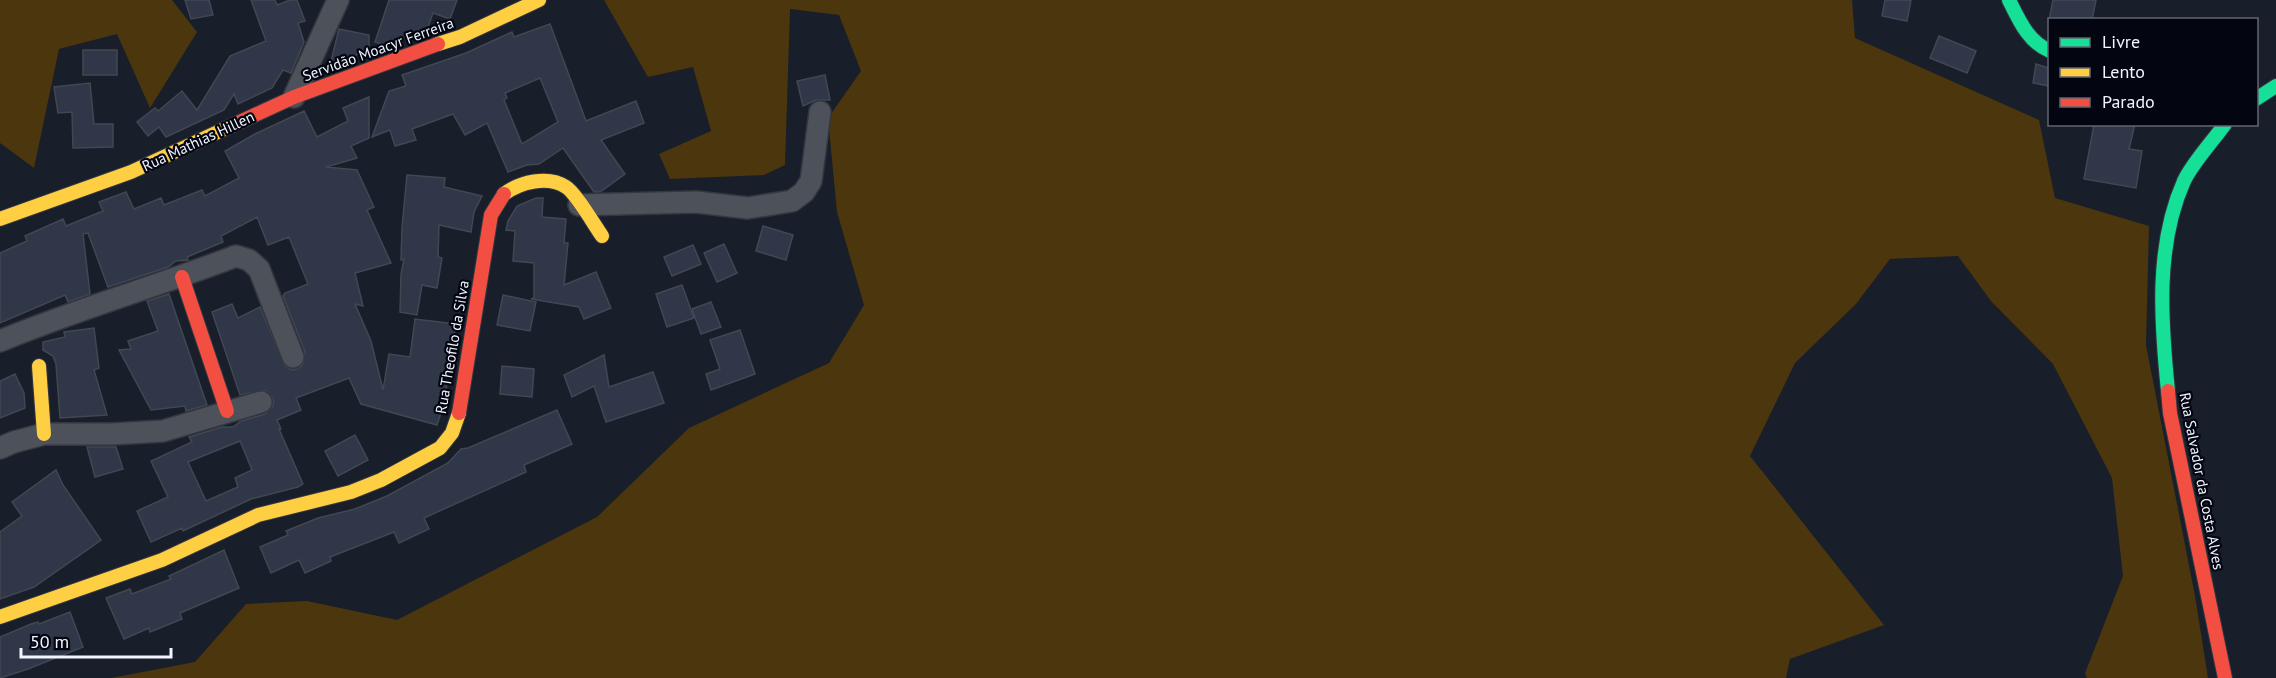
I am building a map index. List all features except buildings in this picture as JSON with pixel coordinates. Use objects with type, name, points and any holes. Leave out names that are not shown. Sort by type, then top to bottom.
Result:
[{"type":"street","points":[[294,98],[338,0]]},
{"type":"street","name":"Servidão Moacyr Ferreira","points":[[294,98],[460,37],[539,0]]},
{"type":"street","points":[[2009,0],[2034,43],[2041,49],[2048,51]]},
{"type":"street","name":"Rua Mathias Hillen","points":[[0,219],[131,172],[294,98]]},
{"type":"street","points":[[579,205],[696,202],[748,208],[792,201],[804,192],[811,181],[820,112]]},
{"type":"street","name":"Rua Salvador da Costa Alves","points":[[2224,126],[2185,179],[2176,206],[2164,262],[2162,330],[2170,413],[2225,678]]},
{"type":"street","name":"Rua Theofilo da Silva","points":[[0,617],[162,560],[258,515],[351,492],[381,480],[440,448],[452,433],[461,407],[491,215],[505,192],[533,182],[550,180],[567,187],[602,236]]},
{"type":"street","points":[[0,341],[46,322],[182,277],[236,256],[249,260],[259,269],[293,357]]},
{"type":"street","points":[[182,277],[227,411]]},
{"type":"street","points":[[39,366],[44,434]]},
{"type":"street","points":[[0,448],[44,434],[163,431],[261,402]]},
{"type":"shaded area","points":[[0,0],[172,0],[197,32],[150,108],[117,34],[59,49],[34,168],[0,143]]},
{"type":"shaded area","points":[[604,0],[1852,0],[1855,38],[2039,120],[2055,198],[2149,226],[2146,345],[2195,596],[2208,678],[2087,678],[2085,673],[2123,576],[2112,478],[2053,364],[1991,301],[1958,256],[1890,259],[1856,304],[1795,363],[1750,456],[1884,625],[1790,659],[1786,678],[111,678],[195,662],[246,604],[307,601],[397,620],[597,517],[689,428],[829,363],[864,305],[837,212],[828,118],[861,71],[839,15],[790,9],[785,165],[764,175],[670,179],[659,154],[711,131],[693,67],[648,77]]},
{"type":"traffic: fast","points":[[2009,0],[2030,36],[2048,50]]},
{"type":"traffic: fast","points":[[2258,98],[2276,86]]},
{"type":"traffic: fast","points":[[2168,391],[2162,311],[2162,284],[2168,232],[2184,181],[2223,126]]},
{"type":"traffic: slow","points":[[438,44],[460,37],[539,0]]},
{"type":"traffic: slow","points":[[0,219],[131,172],[233,125]]},
{"type":"traffic: slow","points":[[504,194],[526,183],[543,181],[559,183],[570,190],[602,236]]},
{"type":"traffic: slow","points":[[39,366],[44,434]]},
{"type":"traffic: slow","points":[[0,617],[162,560],[258,515],[351,492],[381,480],[440,448],[452,433],[459,413]]},
{"type":"traffic: jam","points":[[233,125],[294,97],[438,44]]},
{"type":"traffic: jam","points":[[459,413],[491,215],[504,194]]},
{"type":"traffic: jam","points":[[182,277],[227,411]]},
{"type":"traffic: jam","points":[[2168,391],[2170,413],[2225,678]]}]
